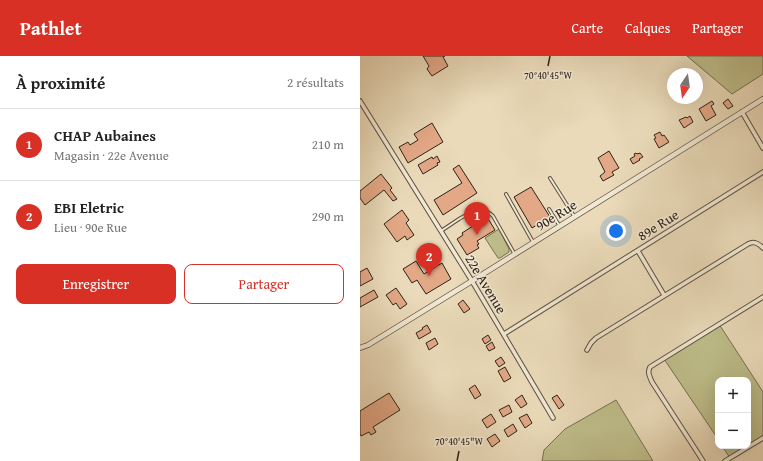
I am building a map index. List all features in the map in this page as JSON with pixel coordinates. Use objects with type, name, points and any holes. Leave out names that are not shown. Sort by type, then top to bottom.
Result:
[{"type":"street","name":"90e Rue","points":[[360,348],[368,345],[472,281],[763,99]]},
{"type":"street","name":"22e Avenue","points":[[360,101],[441,230],[554,418]]},
{"type":"street","points":[[742,112],[763,148]]},
{"type":"street","name":"89e Rue","points":[[504,334],[763,172]]},
{"type":"street","points":[[587,350],[596,338],[748,244],[752,242],[756,243],[763,248]]},
{"type":"street","points":[[638,251],[664,295]]},
{"type":"street","points":[[703,461],[652,382],[648,370],[650,367],[763,298]]},
{"type":"street","points":[[725,461],[763,438]]},
{"type":"lane","points":[[550,178],[574,217]]},
{"type":"lane","points":[[506,194],[533,243]]},
{"type":"lane","points":[[441,230],[472,211],[479,210],[490,213],[515,254]]},
{"type":"lane","points":[[549,210],[559,226]]},
{"type":"shaded area","points":[[687,56],[763,56],[763,74],[732,94]]},
{"type":"shaded area","points":[[499,229],[509,252],[498,258],[485,238]]},
{"type":"shaded area","points":[[719,324],[763,392],[763,438],[751,445],[751,377],[715,377],[715,435],[664,359]]},
{"type":"shaded area","points":[[616,400],[653,461],[542,461],[544,450],[565,429]]},
{"type":"shaded area","points":[[724,449],[745,449],[730,458]]},
{"type":"building","points":[[423,56],[445,56],[443,57],[448,66],[432,76],[427,69],[429,66]]},
{"type":"building","points":[[728,99],[733,106],[728,109],[723,103]]},
{"type":"building","points":[[712,101],[714,104],[711,106],[716,115],[706,121],[699,109]]},
{"type":"building","points":[[690,116],[693,122],[684,128],[679,120]]},
{"type":"building","points":[[432,123],[443,142],[408,163],[399,147],[408,142],[410,145],[418,140],[414,134]]},
{"type":"building","points":[[660,132],[669,142],[659,148],[654,139],[656,138],[654,135]]},
{"type":"building","points":[[609,151],[619,168],[612,172],[614,175],[603,181],[600,176],[605,172],[598,158]]},
{"type":"building","points":[[640,153],[643,157],[633,164],[630,159],[635,156],[634,154]]},
{"type":"building","points":[[437,156],[440,162],[437,163],[438,165],[423,174],[418,165],[432,157],[433,159]]},
{"type":"building","points":[[459,165],[477,193],[443,215],[434,200],[462,183],[453,169]]},
{"type":"building","points":[[381,174],[392,188],[390,190],[397,199],[393,201],[384,190],[365,205],[360,198],[360,191]]},
{"type":"building","points":[[531,187],[550,217],[532,228],[514,197]]},
{"type":"building","points":[[402,210],[409,220],[406,223],[414,235],[407,240],[405,236],[397,242],[384,224]]},
{"type":"building","points":[[487,217],[495,230],[477,241],[479,248],[467,255],[457,239],[463,235],[462,233],[473,226],[469,219],[471,218],[474,224]]},
{"type":"building","points":[[416,261],[424,274],[442,263],[451,279],[426,294],[417,280],[412,283],[403,269]]},
{"type":"building","points":[[367,268],[373,279],[360,286],[360,272]]},
{"type":"building","points":[[396,288],[407,304],[400,309],[396,303],[393,305],[386,295]]},
{"type":"building","points":[[374,290],[378,297],[360,307],[360,298]]},
{"type":"building","points":[[463,300],[470,309],[464,313],[458,304]]},
{"type":"building","points":[[427,325],[431,332],[419,339],[416,333]]},
{"type":"building","points":[[488,335],[491,340],[485,344],[482,339]]},
{"type":"building","points":[[435,338],[438,344],[429,350],[426,343]]},
{"type":"building","points":[[492,342],[495,348],[489,351],[486,346]]},
{"type":"building","points":[[501,357],[505,363],[499,367],[495,361]]},
{"type":"building","points":[[505,367],[511,378],[504,382],[498,371]]},
{"type":"building","points":[[475,385],[481,395],[475,399],[469,389]]},
{"type":"building","points":[[389,393],[400,410],[373,427],[376,432],[371,435],[369,432],[361,436],[360,411]]},
{"type":"building","points":[[522,395],[527,404],[521,408],[515,400]]},
{"type":"building","points":[[557,395],[564,405],[559,409],[552,398]]},
{"type":"building","points":[[509,405],[512,412],[503,417],[499,410]]},
{"type":"building","points":[[491,414],[496,422],[487,428],[482,420]]},
{"type":"building","points":[[527,414],[532,423],[525,428],[519,418]]},
{"type":"building","points":[[513,424],[517,431],[508,437],[504,430]]},
{"type":"building","points":[[495,434],[500,441],[492,447],[487,439]]},
{"type":"place","name":"CHAP Aubaines","points":[[477,235]]},
{"type":"place","name":"EBI Eletric","points":[[429,276]]}]
